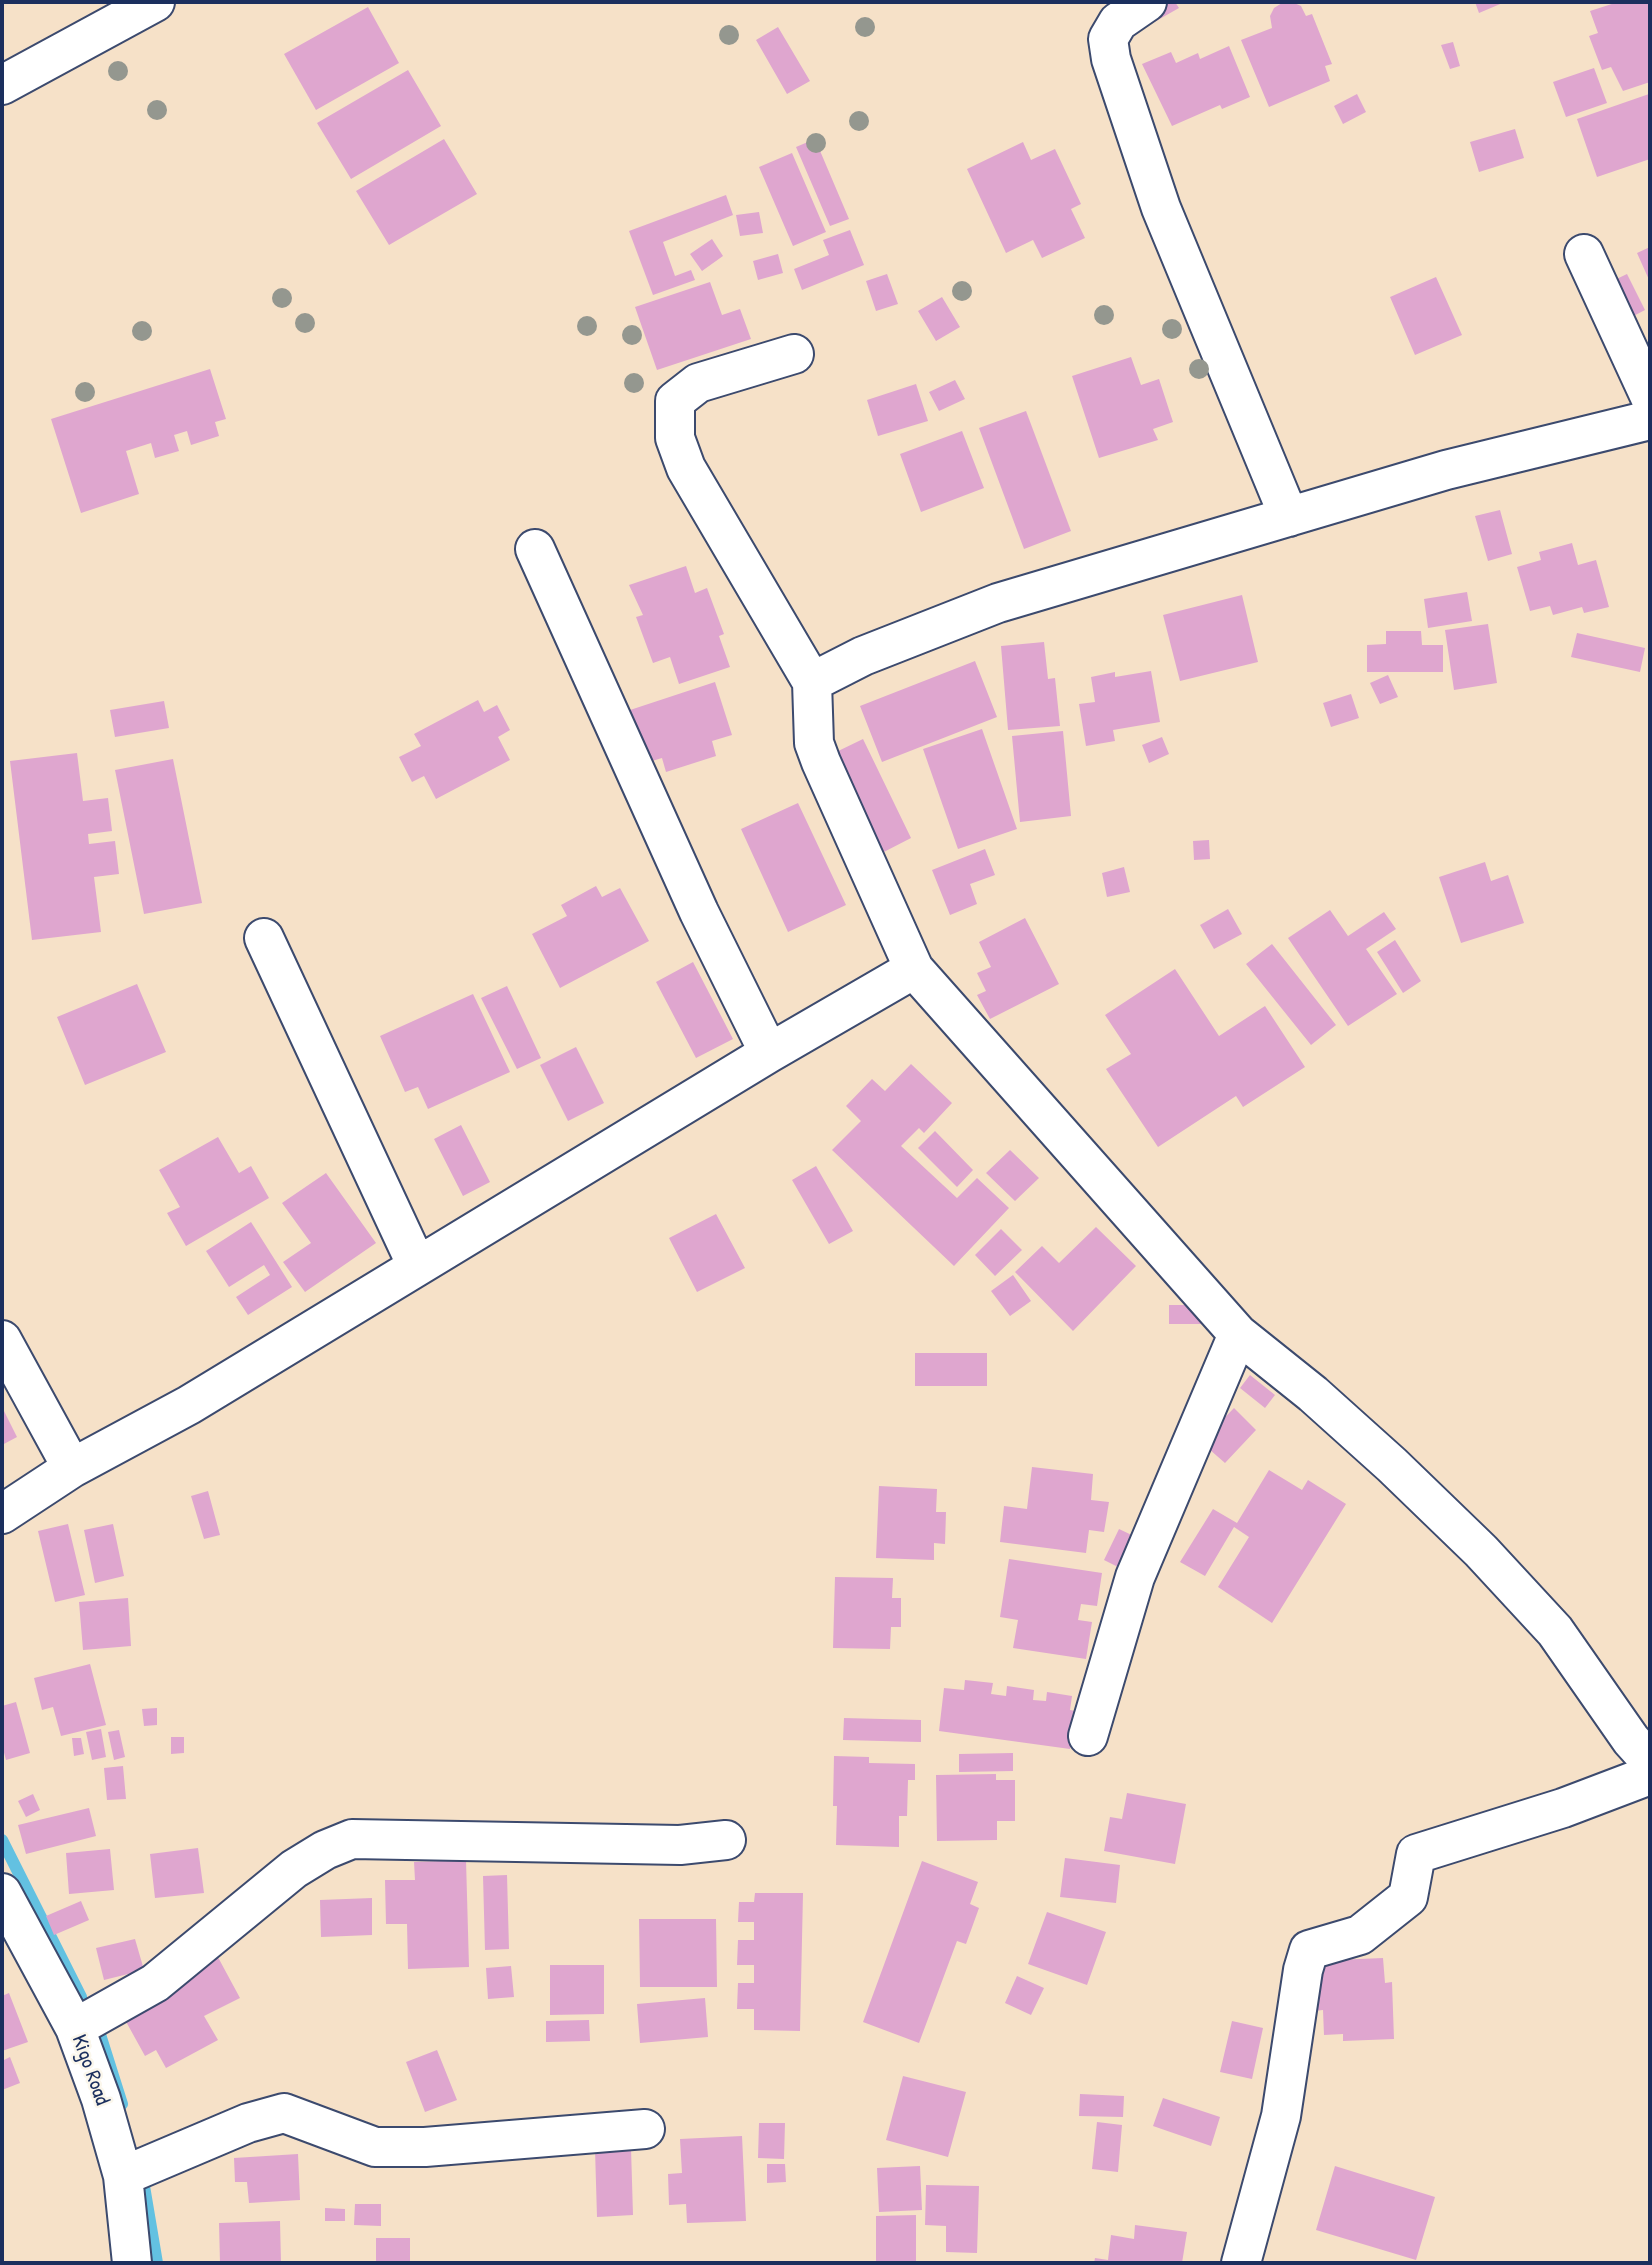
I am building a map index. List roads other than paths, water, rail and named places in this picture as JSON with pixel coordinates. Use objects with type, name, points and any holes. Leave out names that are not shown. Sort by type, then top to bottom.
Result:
[{"type":"street","points":[[2,85],[155,2]]},
{"type":"street","points":[[1147,2],[1118,22],[1108,39],[1111,59],[1161,208],[1289,517]]},
{"type":"street","points":[[1584,254],[1650,397]]},
{"type":"street","points":[[794,354],[698,383],[676,401],[675,438],[686,468],[812,682],[814,743],[915,969],[1238,1334],[1313,1394],[1481,1551],[1555,1631],[1631,1740],[1650,1761]]},
{"type":"street","points":[[812,682],[863,656],[998,603],[1446,470],[1650,420]]},
{"type":"street","points":[[535,549],[699,912],[769,1053]]},
{"type":"street","points":[[264,938],[417,1266]]},
{"type":"street","points":[[2,1514],[72,1468],[188,1405],[769,1053],[915,969]]},
{"type":"street","points":[[1088,1736],[1136,1577],[1238,1334]]},
{"type":"street","points":[[2,1340],[72,1468]]},
{"type":"street","points":[[1241,2263],[1280,2116],[1303,1970],[1309,1950],[1360,1935],[1408,1897],[1416,1854],[1563,1808],[1650,1775]]},
{"type":"street","points":[[75,2028],[155,1983],[294,1869],[325,1850],[352,1839],[680,1845],[726,1840]]},
{"type":"street","name":"Kigo Road","points":[[2,1893],[75,2028],[102,2099],[123,2176],[132,2263]]},
{"type":"street","points":[[123,2176],[248,2123],[284,2113],[375,2147],[425,2147],[645,2129]]},
{"type":"waterway","points":[[2,1840],[81,1997]]},
{"type":"waterway","points":[[98,2028],[122,2104]]},
{"type":"waterway","points":[[144,2186],[157,2263]]}]
